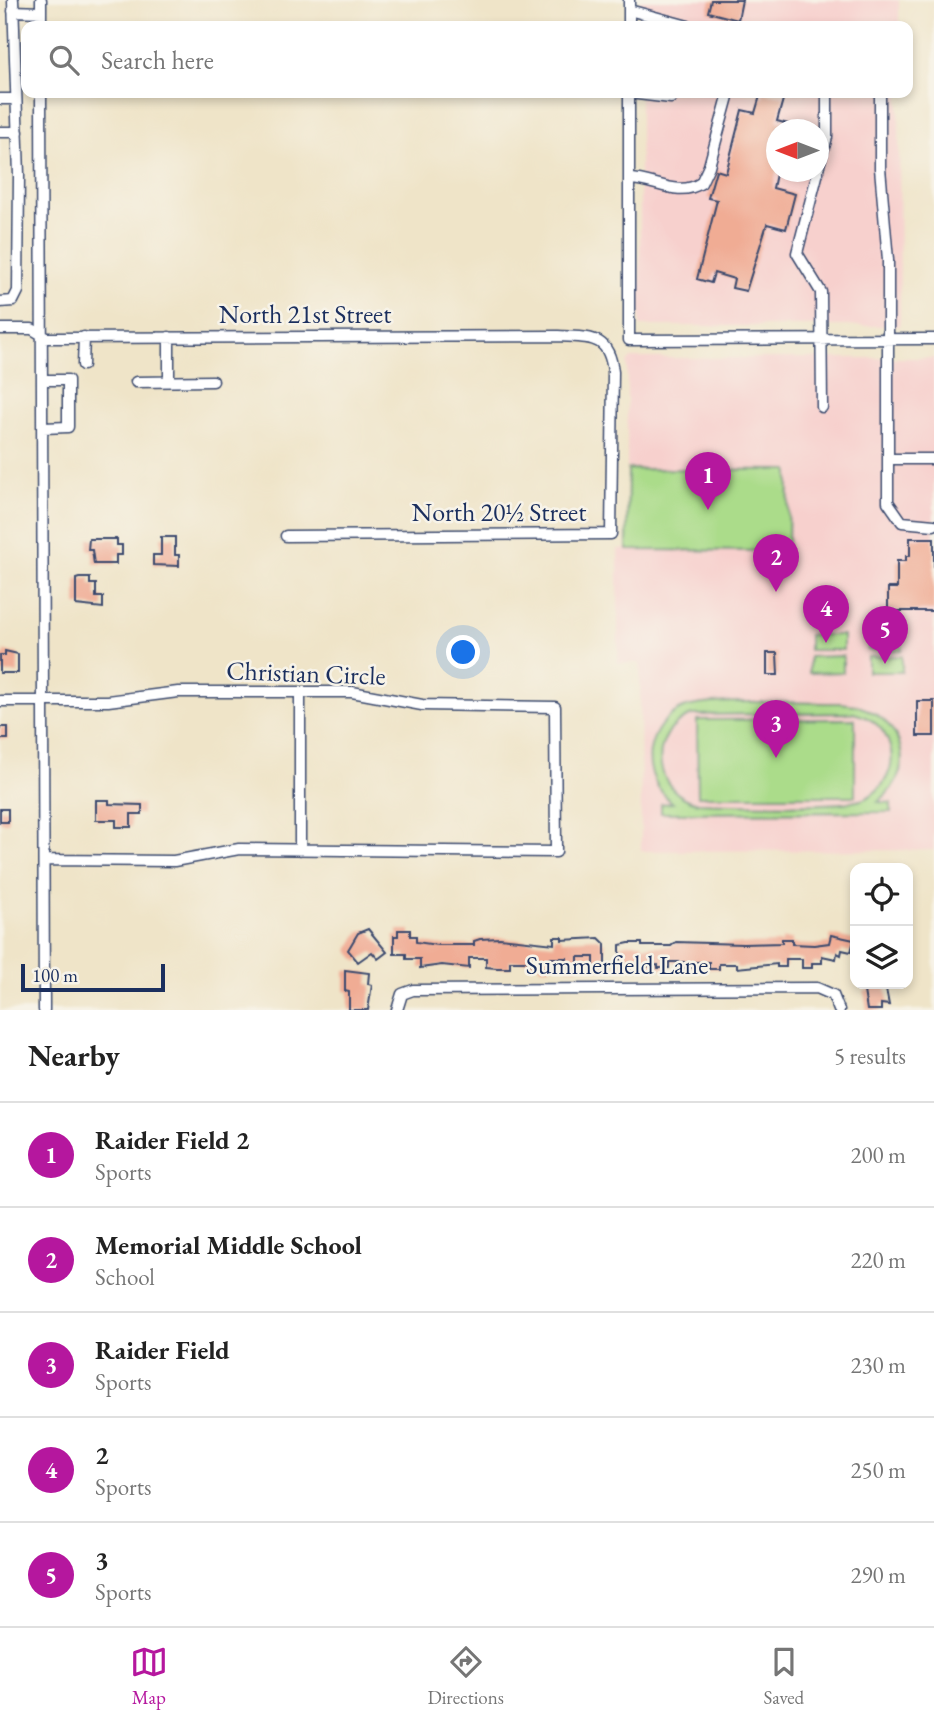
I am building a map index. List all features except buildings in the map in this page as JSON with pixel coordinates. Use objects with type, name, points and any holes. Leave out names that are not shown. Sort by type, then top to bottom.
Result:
[{"type":"street","points":[[41,0],[41,21]]},
{"type":"street","points":[[629,5],[674,21]]},
{"type":"street","points":[[0,302],[13,301],[18,291],[18,132],[13,6],[41,12]]},
{"type":"street","points":[[41,98],[44,1010]]},
{"type":"street","points":[[629,98],[629,340],[934,339]]},
{"type":"street","points":[[629,179],[644,180],[681,190],[701,183],[709,166],[728,98]]},
{"type":"street","points":[[827,98],[827,119]]},
{"type":"street","points":[[880,98],[880,168],[888,260],[888,502],[895,516],[911,525],[934,525]]},
{"type":"street","points":[[0,99],[16,99]]},
{"type":"street","points":[[0,132],[18,132]]},
{"type":"street","points":[[815,182],[797,253],[821,292],[822,407]]},
{"type":"street","points":[[19,206],[42,205]]},
{"type":"street","name":"North 21st Street","points":[[0,329],[32,329],[43,335],[84,337],[558,336],[599,341],[608,349]]},
{"type":"street","points":[[83,365],[84,337]]},
{"type":"street","points":[[169,337],[169,381]]},
{"type":"street","name":"North 20½ Street","points":[[286,536],[611,534],[613,372],[608,349]]},
{"type":"street","points":[[43,380],[68,380],[68,428],[43,428]]},
{"type":"street","points":[[136,382],[213,380]]},
{"type":"street","points":[[888,459],[934,459]]},
{"type":"street","name":"Christian Circle","points":[[0,701],[108,701],[178,692],[352,692],[422,705],[555,707],[555,852],[300,850]]},
{"type":"street","points":[[44,860],[174,862],[223,850],[300,850],[300,692]]},
{"type":"street","name":"Summerfield Lane","points":[[397,1010],[402,994],[413,989],[817,988],[833,995],[839,1010]]},
{"type":"shaded area","points":[[640,0],[899,0],[899,21],[640,21]]},
{"type":"shaded area","points":[[640,98],[899,98],[900,326],[640,326]]},
{"type":"shaded area","points":[[631,358],[934,358],[934,850],[641,851],[640,663],[618,663],[618,549],[627,549],[627,363]]},
{"type":"green space","points":[[628,469],[789,470],[788,551],[627,550]]},
{"type":"green space","points":[[868,634],[902,634],[902,650],[868,650]]},
{"type":"green space","points":[[809,635],[843,635],[843,650],[809,650]]},
{"type":"green space","points":[[843,656],[843,672],[809,673],[809,657]]},
{"type":"green space","points":[[902,656],[902,672],[868,672],[868,657]]},
{"type":"green space","points":[[712,703],[839,703],[859,706],[875,714],[889,725],[897,739],[902,755],[900,771],[892,787],[878,802],[891,803],[891,812],[661,813],[661,804],[673,803],[662,793],[654,780],[649,758],[657,731],[675,712],[694,705]],"holes":[[[692,715],[860,715],[881,729],[888,740],[891,763],[883,784],[871,795],[852,802],[757,805],[698,803],[682,797],[671,787],[660,761],[667,734],[677,723]]]},
{"type":"green space","points":[[855,719],[855,796],[698,796],[697,720]]},
{"type":"place","name":"Raider Field 2","points":[[708,510]]},
{"type":"place","name":"Memorial Middle School","points":[[776,592]]},
{"type":"place","name":"2","points":[[826,643]]},
{"type":"place","name":"3","points":[[885,664]]},
{"type":"place","name":"Raider Field","points":[[776,758]]}]
